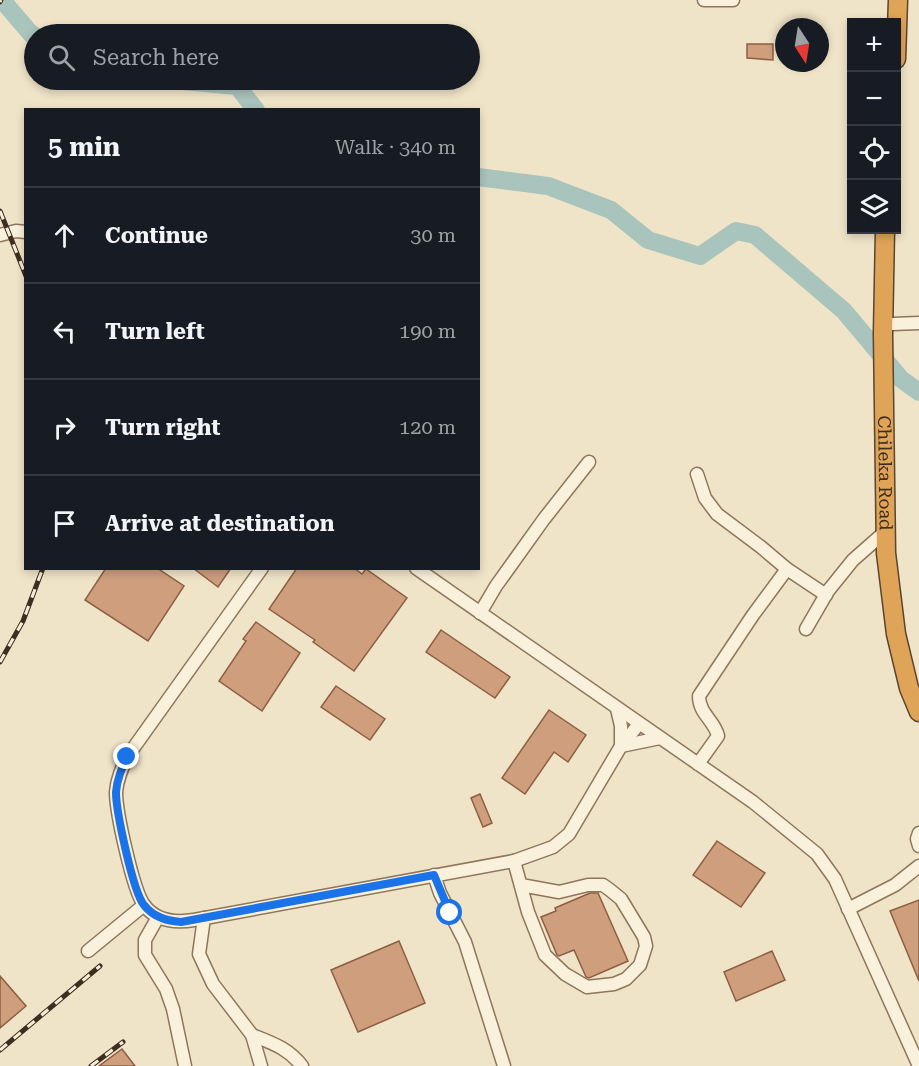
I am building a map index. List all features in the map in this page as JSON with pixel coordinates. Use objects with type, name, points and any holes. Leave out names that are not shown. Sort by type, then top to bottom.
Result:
[{"type":"highway","points":[[888,0],[888,18]]},
{"type":"highway","points":[[898,0],[898,18]]},
{"type":"highway","name":"Chileka Road","points":[[885,234],[890,333]]},
{"type":"highway","name":"Chileka Road","points":[[894,234],[888,376],[886,553],[896,634],[909,688],[919,712]]},
{"type":"highway","points":[[888,376],[897,549],[905,621],[919,679]]},
{"type":"street","points":[[704,0],[733,0]]},
{"type":"street","points":[[0,235],[16,231],[24,232]]},
{"type":"street","points":[[890,333],[919,323]]},
{"type":"street","points":[[480,613],[496,586],[544,519],[589,462]]},
{"type":"street","points":[[697,474],[705,498],[717,514],[787,569],[826,595]]},
{"type":"street","points":[[806,629],[826,595],[853,560],[886,531]]},
{"type":"street","points":[[698,764],[718,736],[699,704],[699,696],[787,569]]},
{"type":"street","points":[[261,570],[127,757],[119,774],[116,793],[119,823],[137,891],[144,905],[158,917],[181,922],[204,918],[514,861],[553,847],[569,834],[621,746],[639,724]]},
{"type":"street","points":[[419,570],[753,802],[817,854],[835,879],[919,1066]]},
{"type":"street","points":[[617,709],[621,726],[621,746]]},
{"type":"street","points":[[621,746],[660,738]]},
{"type":"street","points":[[919,833],[917,839],[919,846]]},
{"type":"street","points":[[514,861],[528,912],[546,955],[565,974],[587,987],[614,984],[626,979],[639,965],[646,946],[644,937],[621,900],[603,885],[588,885],[559,892],[521,885]]},
{"type":"street","points":[[848,909],[895,885],[919,866]]},
{"type":"street","points":[[434,875],[440,893],[465,942],[504,1066]]},
{"type":"street","points":[[88,951],[144,905]]},
{"type":"street","points":[[158,917],[145,940],[145,955],[166,989],[173,1009],[185,1066]]},
{"type":"street","points":[[204,918],[199,954],[213,984],[252,1035],[261,1066]]},
{"type":"street","points":[[252,1035],[281,1046],[295,1056],[302,1066]]},
{"type":"building","points":[[747,44],[773,44],[773,60],[747,58]]},
{"type":"building","points":[[105,570],[160,570],[184,586],[148,641],[85,600]]},
{"type":"building","points":[[196,570],[230,570],[218,587]]},
{"type":"building","points":[[296,570],[357,570],[362,574],[367,570],[407,598],[354,671],[313,642],[315,640],[269,609]]},
{"type":"building","points":[[256,622],[300,653],[262,711],[219,681],[246,641],[243,639]]},
{"type":"building","points":[[441,630],[510,677],[495,698],[426,652]]},
{"type":"building","points":[[336,686],[385,719],[370,740],[321,707]]},
{"type":"building","points":[[549,710],[586,735],[568,762],[554,752],[525,794],[502,778]]},
{"type":"building","points":[[480,794],[492,823],[483,827],[471,798]]},
{"type":"building","points":[[717,841],[765,873],[741,907],[693,875]]},
{"type":"building","points":[[590,893],[598,893],[628,961],[589,978],[586,977],[574,950],[557,955],[541,917],[556,911],[555,908]]},
{"type":"building","points":[[919,900],[919,981],[890,911]]},
{"type":"building","points":[[399,941],[425,1003],[358,1032],[331,970]]},
{"type":"building","points":[[772,951],[785,980],[736,1001],[724,972]]},
{"type":"building","points":[[0,976],[26,1006],[0,1028]]},
{"type":"building","points":[[122,1049],[135,1066],[99,1066]]},
{"type":"waterway","points":[[8,7],[24,26]]},
{"type":"waterway","points":[[240,90],[254,108]]},
{"type":"waterway","points":[[480,177],[548,186],[611,210],[648,240],[700,256],[736,231],[755,235],[844,311],[901,379],[919,392]]},
{"type":"railway","points":[[0,211],[24,271]]},
{"type":"railway","points":[[0,662],[23,621],[42,570]]},
{"type":"railway","points":[[0,1050],[100,966]]},
{"type":"railway","points":[[91,1066],[123,1042]]},
{"type":"route","points":[[127,757],[119,774],[116,793],[119,823],[137,891],[144,905],[158,917],[181,922],[434,875],[450,913]]}]
